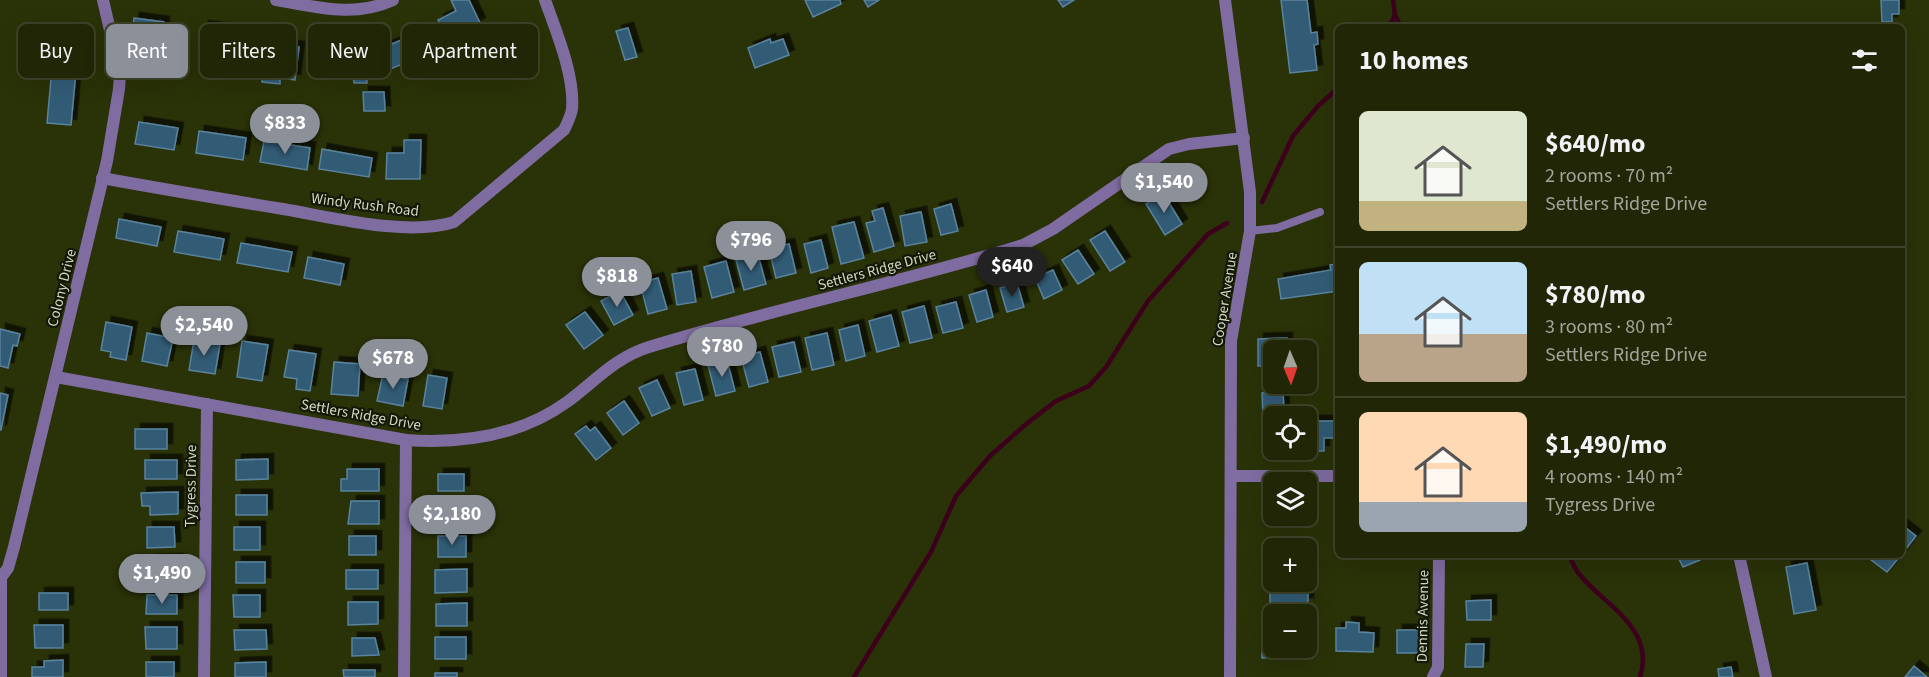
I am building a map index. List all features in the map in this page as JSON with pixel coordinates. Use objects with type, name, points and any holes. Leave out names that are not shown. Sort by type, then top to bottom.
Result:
[{"type":"street","name":"Colony Drive","points":[[0,578],[8,568],[14,547],[102,178],[120,74],[104,0]]},
{"type":"street","points":[[276,0],[338,11],[366,10],[393,0]]},
{"type":"street","name":"Windy Rush Road","points":[[102,178],[350,221],[417,228],[436,228],[454,222],[564,130],[572,110],[571,91],[561,43],[545,0]]},
{"type":"street","name":"Cooper Avenue","points":[[1225,0],[1250,192],[1250,231],[1231,341],[1230,677]]},
{"type":"street","name":"Settlers Ridge Drive","points":[[56,377],[406,440],[463,441],[512,430],[539,419],[566,403],[629,354],[1023,246],[1053,229],[1169,149],[1189,144],[1244,138]]},
{"type":"street","name":"Tygress Drive","points":[[204,677],[207,404]]},
{"type":"street","points":[[404,677],[406,440]]},
{"type":"street","points":[[1231,476],[1335,476]]},
{"type":"street","name":"Dennis Avenue","points":[[1433,677],[1438,667],[1439,558]]},
{"type":"street","points":[[1739,558],[1767,677]]},
{"type":"street","points":[[0,578],[1,677]]},
{"type":"lane","points":[[1250,231],[1277,228],[1320,212]]},
{"type":"building","points":[[451,0],[469,0],[480,23],[440,24],[438,20],[456,11]]},
{"type":"building","points":[[805,0],[840,0],[841,4],[813,17]]},
{"type":"building","points":[[864,0],[879,0],[868,7]]},
{"type":"building","points":[[1058,0],[1074,0],[1063,7]]},
{"type":"building","points":[[1281,0],[1307,0],[1311,33],[1317,32],[1318,44],[1314,45],[1317,70],[1290,73]]},
{"type":"building","points":[[1881,0],[1899,0],[1899,14],[1892,14],[1892,22],[1882,22]]},
{"type":"building","points":[[134,18],[164,22],[164,24],[133,24]]},
{"type":"building","points":[[628,28],[637,57],[625,60],[616,31]]},
{"type":"building","points":[[770,39],[771,43],[783,39],[789,55],[755,68],[748,48]]},
{"type":"building","points":[[402,40],[402,64],[390,69],[390,45]]},
{"type":"building","points":[[296,47],[299,47],[296,72]]},
{"type":"building","points":[[51,78],[75,78],[71,125],[47,123]]},
{"type":"building","points":[[263,78],[280,78],[280,84],[262,82]]},
{"type":"building","points":[[354,78],[367,78],[367,83],[354,83]]},
{"type":"building","points":[[363,92],[384,92],[385,111],[364,111]]},
{"type":"building","points":[[139,122],[178,128],[174,150],[135,144]]},
{"type":"building","points":[[199,131],[246,138],[243,160],[196,153]]},
{"type":"building","points":[[404,140],[421,140],[420,179],[386,179],[387,153],[404,153]]},
{"type":"building","points":[[264,141],[310,148],[307,170],[260,162]]},
{"type":"building","points":[[322,149],[372,158],[369,177],[319,169]]},
{"type":"building","points":[[1163,193],[1182,224],[1165,235],[1146,204]]},
{"type":"building","points":[[951,204],[958,231],[941,235],[934,209]]},
{"type":"building","points":[[883,208],[894,246],[874,252],[866,223],[875,221],[872,211]]},
{"type":"building","points":[[921,212],[927,242],[905,246],[900,216]]},
{"type":"building","points":[[119,219],[161,227],[157,246],[116,238]]},
{"type":"building","points":[[854,222],[864,258],[841,264],[832,227]]},
{"type":"building","points":[[178,231],[224,239],[220,260],[174,252]]},
{"type":"building","points":[[1105,231],[1125,262],[1110,271],[1090,240]]},
{"type":"building","points":[[821,240],[828,268],[811,273],[804,244]]},
{"type":"building","points":[[241,243],[292,252],[288,272],[237,263]]},
{"type":"building","points":[[789,244],[796,273],[776,278],[769,249]]},
{"type":"building","points":[[1078,250],[1094,274],[1078,284],[1062,260]]},
{"type":"building","points":[[758,255],[766,284],[744,290],[736,260]]},
{"type":"building","points":[[308,257],[344,264],[340,285],[304,278]]},
{"type":"building","points":[[726,261],[734,292],[712,298],[704,267]]},
{"type":"building","points":[[1335,264],[1335,291],[1281,299],[1278,279],[1331,270],[1330,265]]},
{"type":"building","points":[[1053,270],[1062,290],[1044,299],[1035,278]]},
{"type":"building","points":[[691,271],[696,302],[677,305],[672,274]]},
{"type":"building","points":[[658,278],[667,309],[648,314],[640,283]]},
{"type":"building","points":[[1017,283],[1024,307],[1007,312],[1000,288]]},
{"type":"building","points":[[986,290],[993,317],[977,322],[969,295]]},
{"type":"building","points":[[620,291],[633,315],[614,325],[601,301]]},
{"type":"building","points":[[956,302],[963,328],[943,333],[936,307]]},
{"type":"building","points":[[924,306],[932,338],[910,343],[902,312]]},
{"type":"building","points":[[585,312],[603,335],[584,349],[566,325]]},
{"type":"building","points":[[891,315],[899,346],[877,352],[869,321]]},
{"type":"building","points":[[106,322],[132,327],[126,360],[110,357],[111,352],[101,350]]},
{"type":"building","points":[[858,325],[865,356],[846,361],[839,330]]},
{"type":"building","points":[[0,329],[20,334],[17,346],[13,345],[8,368],[0,366]]},
{"type":"building","points":[[147,333],[173,338],[167,366],[142,361]]},
{"type":"building","points":[[827,333],[834,365],[812,370],[805,338]]},
{"type":"building","points":[[1287,338],[1287,340],[1263,340],[1263,366],[1258,366],[1258,339]]},
{"type":"building","points":[[194,340],[220,344],[215,374],[189,370]]},
{"type":"building","points":[[242,341],[268,345],[262,381],[237,377]]},
{"type":"building","points":[[794,342],[801,372],[779,377],[772,347]]},
{"type":"building","points":[[289,350],[316,354],[310,391],[296,389],[297,379],[284,377]]},
{"type":"building","points":[[760,352],[768,382],[749,387],[741,357]]},
{"type":"building","points":[[727,360],[735,391],[716,396],[708,365]]},
{"type":"building","points":[[334,362],[360,364],[358,396],[331,394]]},
{"type":"building","points":[[695,369],[703,400],[684,405],[676,373]]},
{"type":"building","points":[[383,374],[408,379],[403,406],[377,401]]},
{"type":"building","points":[[428,375],[447,378],[442,409],[423,406]]},
{"type":"building","points":[[657,380],[670,408],[652,416],[639,388]]},
{"type":"building","points":[[0,393],[8,395],[1,430],[0,430]]},
{"type":"building","points":[[1262,393],[1283,394],[1284,406],[1263,406],[1263,418]]},
{"type":"building","points":[[624,401],[639,423],[623,435],[607,413]]},
{"type":"building","points":[[1317,421],[1335,421],[1335,438],[1324,438],[1324,451],[1317,451]]},
{"type":"building","points":[[586,426],[590,431],[595,427],[611,448],[596,460],[575,434]]},
{"type":"building","points":[[135,429],[167,429],[167,449],[135,449]]},
{"type":"building","points":[[268,459],[268,479],[236,480],[236,460]]},
{"type":"building","points":[[145,460],[177,460],[177,479],[145,479]]},
{"type":"building","points":[[347,469],[379,469],[379,491],[341,491],[341,479],[347,479]]},
{"type":"building","points":[[438,474],[464,474],[464,491],[438,491]]},
{"type":"building","points":[[178,492],[178,514],[150,515],[150,506],[142,506],[141,493]]},
{"type":"building","points":[[236,495],[267,495],[267,515],[236,515]]},
{"type":"building","points":[[351,501],[379,501],[379,524],[348,524]]},
{"type":"building","points":[[435,502],[468,503],[468,525],[435,525]]},
{"type":"building","points":[[147,527],[174,527],[175,547],[147,548]]},
{"type":"building","points":[[234,527],[260,527],[260,550],[234,550]]},
{"type":"building","points":[[1905,527],[1916,536],[1905,550]]},
{"type":"building","points":[[349,536],[376,536],[376,555],[349,555]]},
{"type":"building","points":[[438,536],[466,536],[466,557],[438,557]]},
{"type":"building","points":[[1678,558],[1699,558],[1700,560],[1683,567]]},
{"type":"building","points":[[1871,558],[1899,558],[1887,572]]},
{"type":"building","points":[[177,559],[178,582],[147,582],[146,567],[151,567],[151,560]]},
{"type":"building","points":[[236,562],[265,562],[265,583],[236,583]]},
{"type":"building","points":[[1807,563],[1816,610],[1794,614],[1786,567]]},
{"type":"building","points":[[467,569],[467,592],[435,593],[435,570]]},
{"type":"building","points":[[346,570],[378,570],[378,589],[346,589]]},
{"type":"building","points":[[1270,592],[1308,592],[1308,603],[1270,603]]},
{"type":"building","points":[[39,593],[68,593],[68,610],[39,610]]},
{"type":"building","points":[[147,595],[177,595],[177,614],[146,614]]},
{"type":"building","points":[[233,595],[260,595],[260,617],[234,617]]},
{"type":"building","points":[[1491,600],[1491,620],[1467,620],[1466,601]]},
{"type":"building","points":[[348,602],[378,602],[378,624],[348,625]]},
{"type":"building","points":[[467,603],[467,626],[436,626],[436,604]]},
{"type":"building","points":[[1346,622],[1359,623],[1359,632],[1374,633],[1373,652],[1336,651],[1336,628],[1346,628]]},
{"type":"building","points":[[34,625],[63,625],[63,648],[35,648]]},
{"type":"building","points":[[145,627],[177,627],[177,649],[146,649]]},
{"type":"building","points":[[234,630],[266,630],[267,649],[235,650]]},
{"type":"building","points":[[1397,630],[1419,630],[1419,653],[1397,653]]},
{"type":"building","points":[[1262,635],[1263,635],[1262,658]]},
{"type":"building","points":[[435,637],[466,637],[466,659],[435,659]]},
{"type":"building","points":[[352,638],[375,638],[379,655],[352,656]]},
{"type":"building","points":[[1466,644],[1484,644],[1483,667],[1465,667]]},
{"type":"building","points":[[63,660],[63,677],[32,677],[32,667],[44,667],[44,661]]},
{"type":"building","points":[[146,662],[174,662],[174,677],[146,677]]},
{"type":"building","points":[[266,662],[266,677],[235,677],[235,663]]},
{"type":"building","points":[[1914,666],[1927,677],[1905,677]]},
{"type":"building","points":[[1731,667],[1733,677],[1719,677],[1718,669]]},
{"type":"building","points":[[343,670],[375,670],[375,677],[344,677]]},
{"type":"building","points":[[435,673],[457,673],[457,677],[435,677]]},
{"type":"waterway","points":[[1393,0],[1395,15],[1400,24]]},
{"type":"waterway","points":[[1390,24],[1395,15]]},
{"type":"waterway","points":[[1262,202],[1293,136],[1318,106],[1335,91]]},
{"type":"waterway","points":[[854,677],[931,552],[956,496],[990,456],[1025,425],[1056,401],[1089,386],[1106,367],[1148,301],[1208,234],[1227,223]]},
{"type":"waterway","points":[[1570,558],[1578,573],[1625,619],[1634,631],[1641,645],[1643,660],[1640,677]]}]
